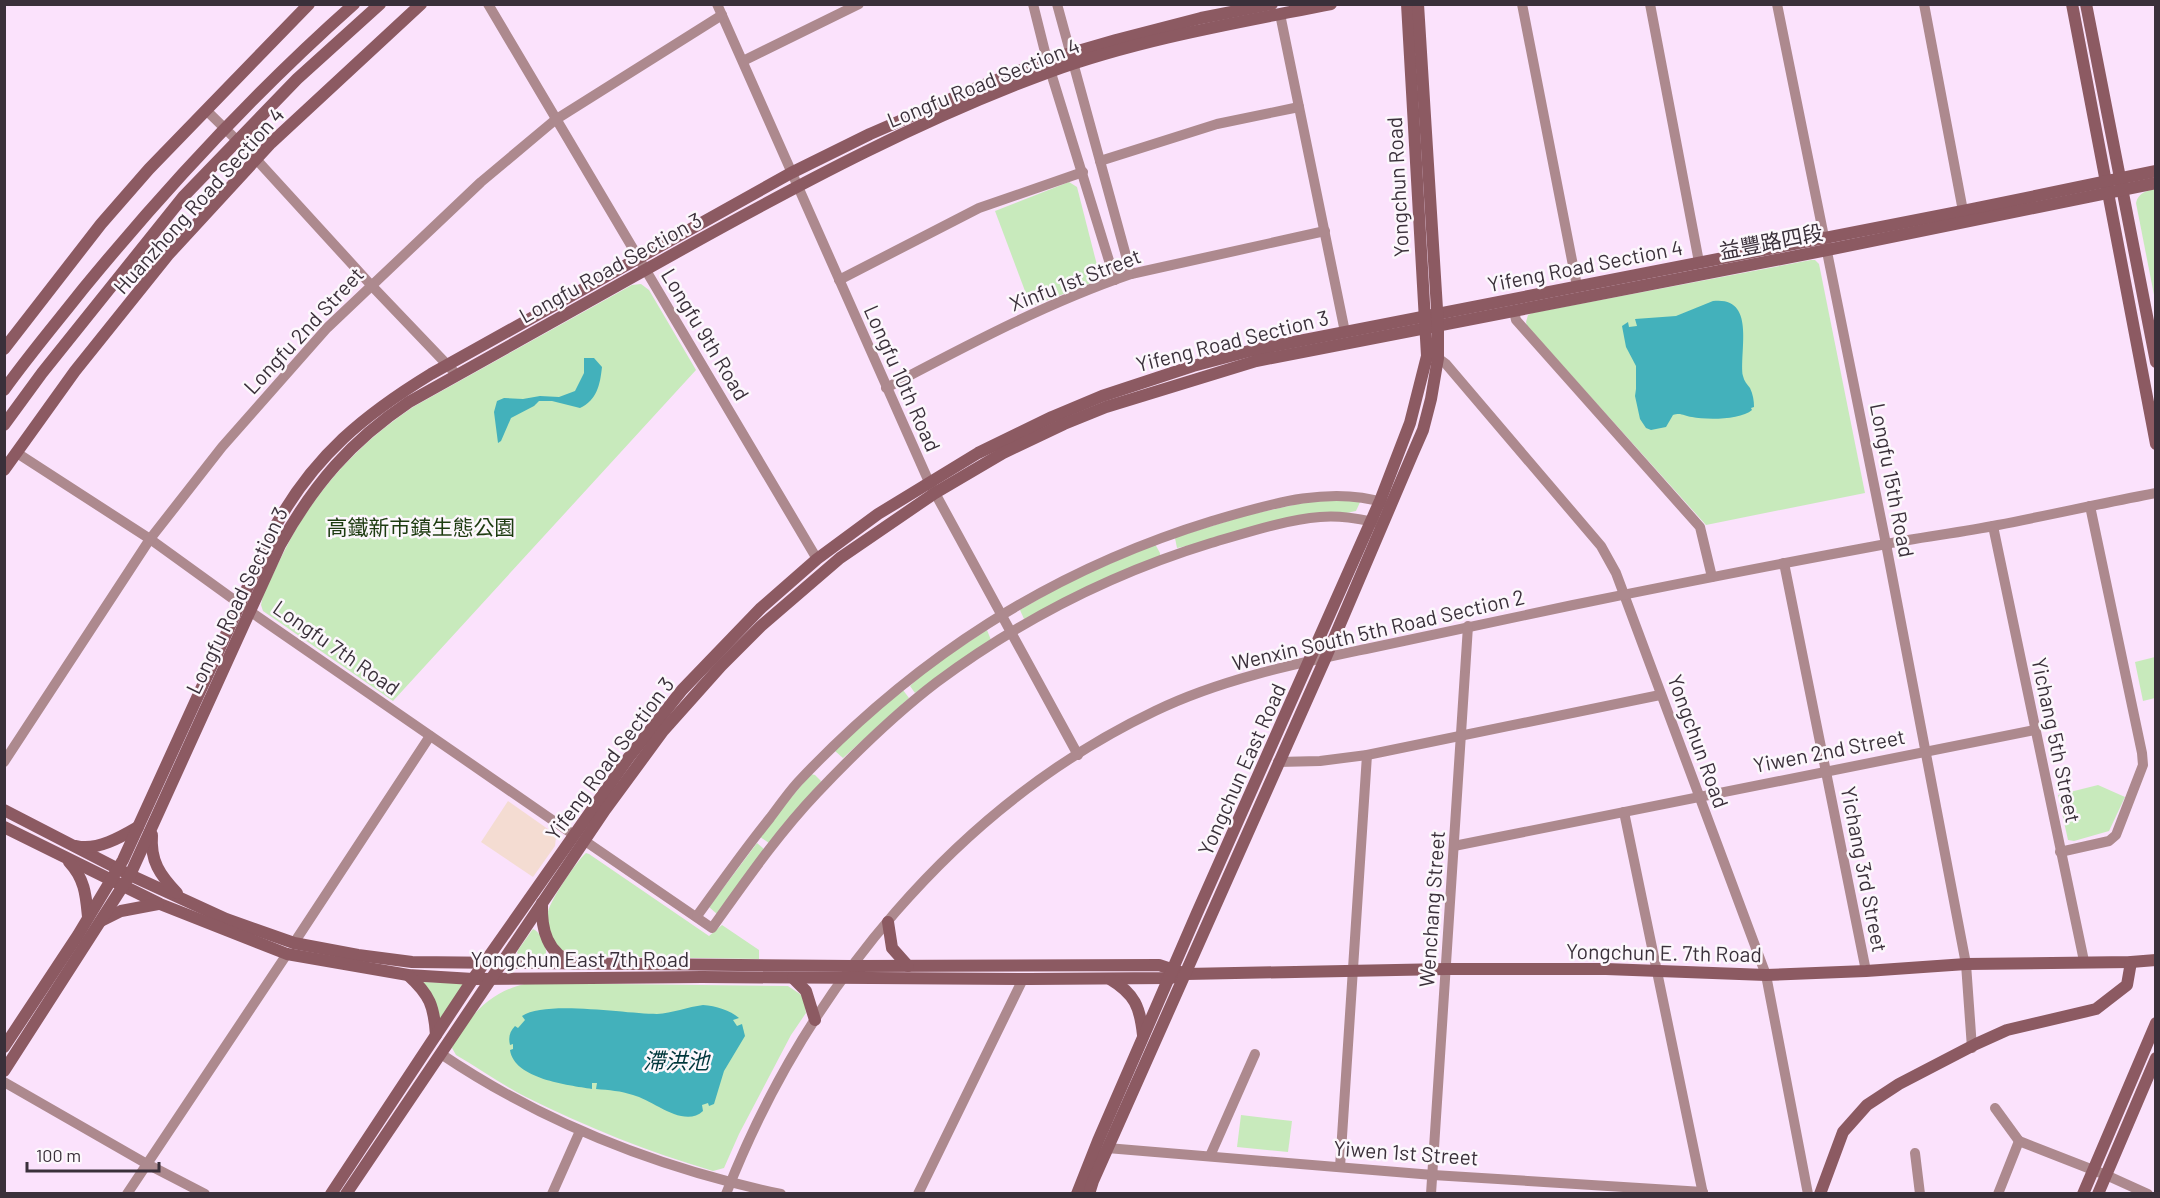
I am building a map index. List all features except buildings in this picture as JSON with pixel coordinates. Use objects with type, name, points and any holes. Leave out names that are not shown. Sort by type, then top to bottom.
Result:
[{"type":"street","points":[[4,349],[101,224],[149,169],[309,4]]},
{"type":"street","name":"Huanzhong Road Section 4","points":[[4,390],[23,363],[138,222],[225,129],[309,45],[354,4]]},
{"type":"street","name":"Huanzhong Road Section 4","points":[[4,425],[42,373],[183,197],[297,80],[380,4]]},
{"type":"street","name":"Huanzhong Road Section 4","points":[[4,470],[75,371],[168,255],[256,159],[338,79],[421,4]]},
{"type":"street","name":"Longfu 9th Road","points":[[488,4],[817,559]]},
{"type":"street","points":[[743,62],[859,4]]},
{"type":"street","points":[[1033,4],[1049,66],[1083,171],[1114,280]]},
{"type":"street","points":[[1057,4],[1131,274]]},
{"type":"street","name":"Longfu Road Section 4","points":[[791,173],[870,134],[976,88],[1202,18],[1272,4]]},
{"type":"street","name":"Longfu Road Section 4","points":[[1072,58],[1330,4]]},
{"type":"street","name":"Yongchun Road","points":[[1407,4],[1431,321]]},
{"type":"street","name":"Yongchun Road","points":[[1418,4],[1432,357],[1446,364],[1483,405],[1601,546],[1626,594],[1660,695],[1766,975],[1808,1194]]},
{"type":"street","points":[[1522,4],[1578,286]]},
{"type":"street","points":[[1650,4],[1699,262]]},
{"type":"street","name":"Longfu 15th Road","points":[[1777,4],[1927,751],[1966,964],[1971,1048]]},
{"type":"street","points":[[1924,4],[1963,211]]},
{"type":"street","points":[[2072,4],[2156,444]]},
{"type":"street","points":[[2086,4],[2156,362]]},
{"type":"street","name":"Longfu 2nd Street","points":[[4,762],[150,539],[222,447],[327,328],[481,182],[555,120],[720,10]]},
{"type":"street","name":"Longfu 10th Road","points":[[720,10],[886,388],[932,487],[1078,755]]},
{"type":"street","points":[[1280,14],[1345,332]]},
{"type":"street","name":"Longfu Road Section 4","points":[[797,185],[1049,66]]},
{"type":"street","points":[[1100,161],[1216,124],[1299,107]]},
{"type":"street","points":[[206,110],[256,159],[370,285],[457,375]]},
{"type":"street","points":[[839,280],[979,208],[1083,171]]},
{"type":"street","points":[[2121,184],[2156,171]]},
{"type":"street","name":"Longfu Road Section 3","points":[[4,1071],[117,884],[130,875],[146,827],[246,608],[296,517],[333,466],[370,430],[409,402],[791,173]]},
{"type":"street","points":[[2121,184],[2156,183]]},
{"type":"street","name":"益豐路四段","points":[[1431,321],[1514,310],[2121,184]]},
{"type":"street","name":"Longfu Road Section 3","points":[[246,608],[280,518],[309,475],[324,458],[349,432],[379,408],[448,365],[797,185]]},
{"type":"street","name":"Yifeng Road Section 4","points":[[1431,321],[1578,286],[1699,262],[1826,244],[1963,211],[2107,187]]},
{"type":"street","name":"Xinfu 1st Street","points":[[886,388],[1041,309],[1114,280],[1131,274],[1325,231]]},
{"type":"street","points":[[1514,310],[1516,320],[1700,527],[1712,576]]},
{"type":"street","name":"Yifeng Road Section 3","points":[[346,1194],[542,903],[580,838],[651,728],[682,690],[840,558],[932,487],[1000,442],[1102,396],[1192,366],[1253,350],[1345,332],[1431,321]]},
{"type":"street","name":"Yifeng Road Section 3","points":[[721,657],[761,608],[817,559],[878,514],[1042,434],[1142,394],[1256,360],[1431,321]]},
{"type":"street","name":"Yongchun East Road","points":[[1077,1194],[1143,1037],[1370,521],[1386,502],[1423,430],[1431,399],[1432,357]]},
{"type":"street","name":"Longfu 7th Road","points":[[17,453],[150,539],[430,736],[712,928],[770,849]]},
{"type":"street","name":"Wenxin South 5th Road Section 2","points":[[726,1194],[751,1133],[776,1084],[843,979],[888,922],[933,872],[991,817],[1037,782],[1078,755],[1157,710],[1222,685],[1310,661],[1468,626],[1712,576],[1993,526],[2156,493]]},
{"type":"street","points":[[697,916],[754,837],[797,783],[821,759],[902,684],[1000,615],[1039,592],[1120,553],[1246,511],[1316,497],[1359,496],[1386,502]]},
{"type":"street","name":"Yongchun East Road","points":[[1089,1194],[1107,1148],[1326,657],[1383,524],[1386,502]]},
{"type":"street","points":[[2060,852],[2109,841],[2116,835],[2143,765],[2090,506]]},
{"type":"street","points":[[754,837],[770,849],[816,794],[836,774],[936,683],[1011,633],[1108,581],[1171,557],[1244,534],[1319,517],[1353,518],[1383,524]]},
{"type":"street","name":"Yichang 5th Street","points":[[1993,526],[2084,961]]},
{"type":"street","points":[[1163,537],[1171,557]]},
{"type":"street","name":"Yichang 3rd Street","points":[[1784,563],[1866,971]]},
{"type":"street","name":"Wenchang Street","points":[[1431,1194],[1468,626]]},
{"type":"street","points":[[902,684],[917,700]]},
{"type":"street","points":[[1278,762],[1320,761],[1367,756],[1660,695]]},
{"type":"street","name":"Yiwen 2nd Street","points":[[1454,846],[2035,730]]},
{"type":"street","points":[[294,943],[430,736]]},
{"type":"street","points":[[1340,1167],[1367,756]]},
{"type":"street","points":[[821,759],[836,774]]},
{"type":"street","name":"Yongchun East 7th Road","points":[[4,810],[130,875],[226,919],[294,943],[358,956],[412,962],[484,964],[1159,965],[1171,974]]},
{"type":"street","points":[[1624,812],[1703,1193]]},
{"type":"street","name":"Yongchun East 7th Road","points":[[4,827],[159,904],[287,954],[408,975],[473,979],[559,977],[1108,979],[1171,974]]},
{"type":"street","points":[[70,844],[82,848],[95,846],[146,827],[157,869],[182,898]]},
{"type":"street","name":"Longfu Road Section 3","points":[[117,884],[118,868],[146,827]]},
{"type":"street","name":"Yifeng Road Section 3","points":[[331,1194],[473,979],[580,838]]},
{"type":"street","points":[[64,857],[78,872],[94,920],[121,911],[159,904]]},
{"type":"street","points":[[542,903],[546,939],[563,959],[575,964]]},
{"type":"street","name":"Longfu Road Section 3","points":[[4,1047],[94,920]]},
{"type":"street","points":[[888,922],[892,948],[908,966]]},
{"type":"street","points":[[127,1194],[287,954]]},
{"type":"street","name":"Yongchun E. 7th Road","points":[[1171,974],[1446,969],[1655,970],[1766,975],[1966,964],[2156,960]]},
{"type":"street","points":[[1820,1194],[1843,1132],[1867,1105],[1899,1084],[2007,1030],[2096,1009],[2127,985],[2131,962]]},
{"type":"street","points":[[408,975],[421,987],[429,999],[433,1009],[436,1035]]},
{"type":"street","points":[[793,978],[806,991],[815,1020]]},
{"type":"street","points":[[918,1194],[1023,979]]},
{"type":"street","points":[[1108,979],[1125,989],[1134,1000],[1140,1013],[1143,1037]]},
{"type":"street","points":[[2083,1194],[2156,1023]]},
{"type":"street","points":[[441,1054],[546,1115],[580,1131],[666,1164],[781,1194]]},
{"type":"street","points":[[1210,1156],[1255,1054]]},
{"type":"street","points":[[2098,1194],[2156,1058]]},
{"type":"street","points":[[4,1082],[147,1164],[205,1194]]},
{"type":"street","points":[[1995,1108],[2019,1141],[2148,1194]]},
{"type":"street","points":[[552,1194],[580,1131]]},
{"type":"street","points":[[1998,1194],[2019,1141]]},
{"type":"street","name":"Yiwen 1st Street","points":[[1107,1148],[1432,1175],[1703,1193]]},
{"type":"street","points":[[1915,1153],[1920,1194]]},
{"type":"shaded area","points":[[508,801],[556,837],[555,846],[533,877],[481,842]]},
{"type":"green space","points":[[1069,182],[1077,187],[1099,273],[1096,281],[1031,307],[995,211]]},
{"type":"green space","points":[[2156,189],[2155,300],[2136,203],[2141,195]]},
{"type":"green space","points":[[1811,260],[1819,264],[1865,493],[1706,525],[1527,326],[1526,322],[1528,315],[1532,313]]},
{"type":"green space","name":"高鐵新市鎮生態公園","points":[[641,284],[649,290],[696,370],[393,701],[263,611],[261,605],[263,595],[301,521],[324,488],[365,444],[413,407],[632,285]]},
{"type":"green space","points":[[1361,500],[1356,511],[1177,548],[1176,537],[1248,515],[1313,501]]},
{"type":"green space","points":[[1155,544],[1160,556],[1024,619],[1020,610],[1068,582]]},
{"type":"green space","points":[[987,630],[991,640],[915,693],[910,686],[929,668]]},
{"type":"green space","points":[[2155,657],[2155,698],[2143,701],[2135,662]]},
{"type":"green space","points":[[903,690],[909,698],[843,758],[835,751],[839,744]]},
{"type":"green space","points":[[811,774],[821,781],[820,784],[769,843],[760,837],[762,832]]},
{"type":"green space","points":[[2098,785],[2125,797],[2109,831],[2074,841],[2068,840],[2058,795]]},
{"type":"green space","points":[[757,843],[764,849],[717,914],[709,907]]},
{"type":"green space","points":[[586,853],[709,936],[722,925],[759,950],[759,959],[573,956],[567,953],[549,932],[548,912],[564,881]]},
{"type":"green space","points":[[533,929],[544,941],[545,956],[521,957],[517,953],[518,950]]},
{"type":"green space","points":[[421,982],[466,983],[440,1020]]},
{"type":"green space","points":[[529,983],[788,986],[803,996],[806,1013],[791,1035],[739,1134],[724,1168],[713,1171],[642,1147],[572,1119],[517,1092],[456,1055],[452,1048],[454,1043],[476,1012],[494,997],[516,986]]},
{"type":"green space","points":[[1241,1115],[1292,1121],[1288,1152],[1237,1147]]},
{"type":"water","points":[[1713,301],[1727,302],[1736,307],[1741,316],[1743,376],[1752,393],[1754,407],[1740,416],[1714,419],[1676,414],[1666,427],[1651,430],[1646,428],[1640,419],[1635,396],[1636,366],[1626,347],[1622,326],[1628,322],[1629,327],[1637,326],[1635,319],[1676,316]]},
{"type":"water","points":[[584,358],[594,358],[602,367],[599,386],[586,405],[580,408],[552,401],[539,401],[511,418],[498,443],[494,412],[497,401],[504,398],[559,397],[575,391],[584,373]]},
{"type":"water","name":"滯洪池","points":[[703,1005],[713,1006],[735,1015],[739,1018],[733,1020],[737,1026],[742,1024],[745,1036],[724,1071],[714,1104],[702,1105],[703,1111],[695,1116],[687,1117],[668,1112],[633,1095],[596,1089],[597,1083],[592,1083],[592,1089],[544,1079],[521,1068],[514,1060],[510,1050],[513,1049],[513,1044],[510,1045],[509,1039],[512,1030],[515,1026],[518,1028],[525,1020],[522,1016],[533,1011],[567,1008],[657,1014]]}]
